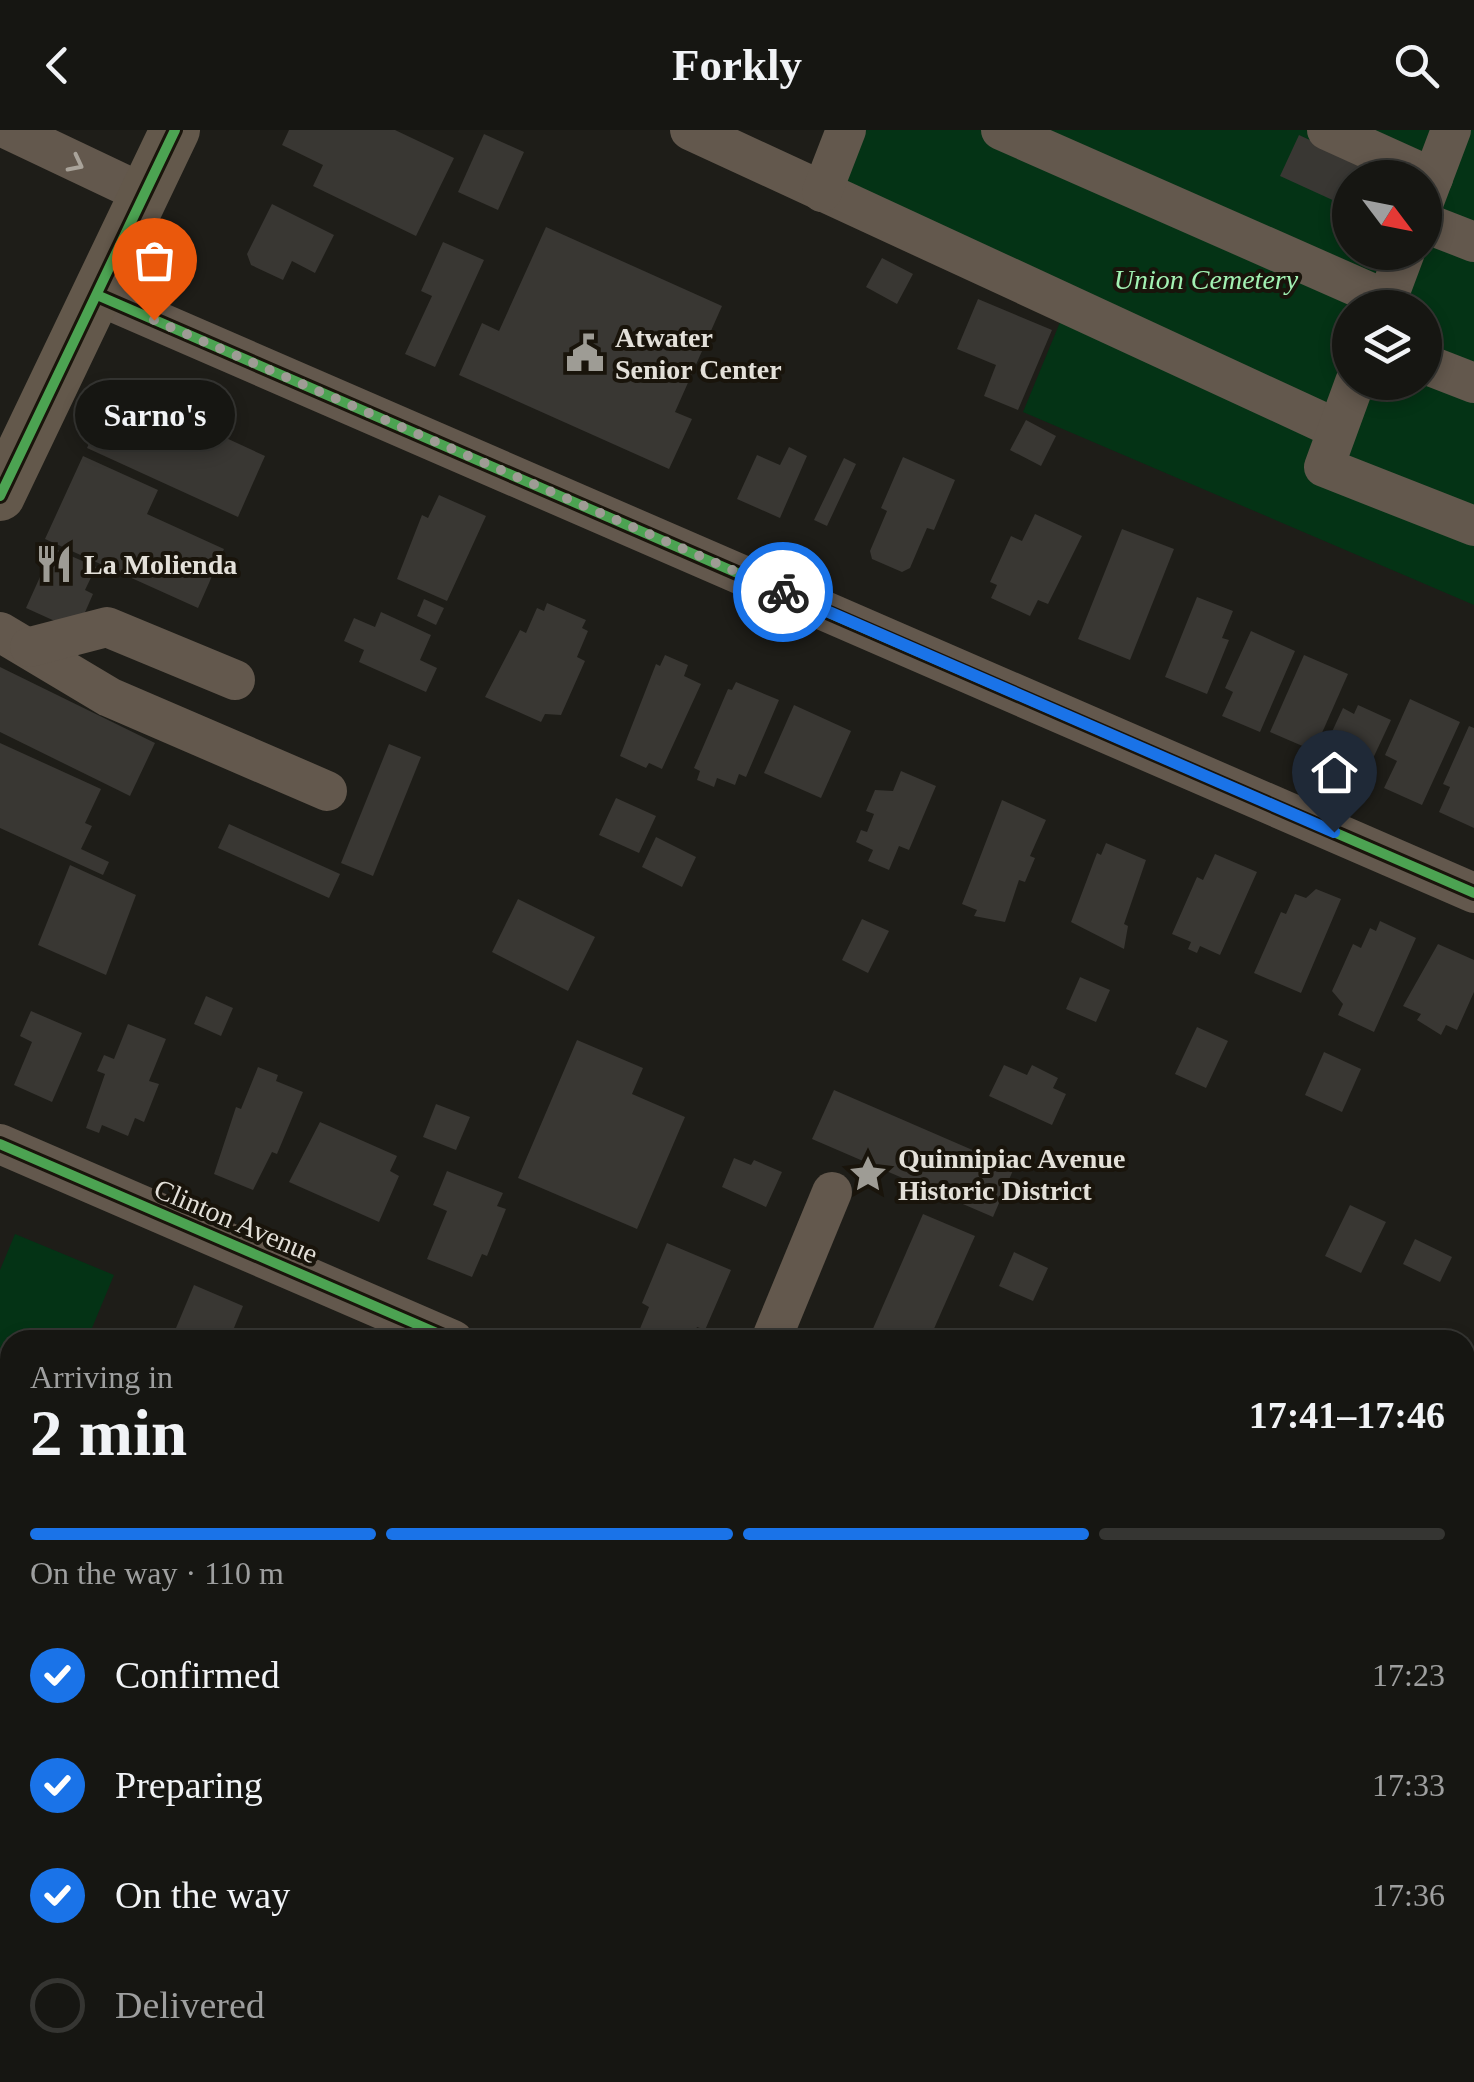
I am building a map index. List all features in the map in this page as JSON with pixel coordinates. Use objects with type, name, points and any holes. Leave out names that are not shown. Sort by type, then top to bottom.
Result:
[{"type":"main road","points":[[0,496],[174,130]]},
{"type":"street","points":[[8,130],[144,194]]},
{"type":"street","points":[[690,130],[1338,429]]},
{"type":"street","points":[[822,192],[846,130]]},
{"type":"street","points":[[1001,130],[1354,290]]},
{"type":"street","points":[[1327,130],[1380,160]]},
{"type":"street","points":[[1439,160],[1450,130]]},
{"type":"street","points":[[1442,230],[1474,242]]},
{"type":"street","points":[[97,295],[1474,893]]},
{"type":"street","points":[[1442,371],[1474,383]]},
{"type":"street","points":[[1349,400],[1324,467],[1474,526]]},
{"type":"street","points":[[15,640],[108,627],[235,680]]},
{"type":"street","points":[[15,640],[109,697],[327,791]]},
{"type":"street","name":"Clinton Avenue","points":[[0,1144],[430,1330]]},
{"type":"street","points":[[775,1330],[832,1192]]},
{"type":"green space","name":"Union Cemetery","points":[[825,130],[1474,130],[1474,605],[1023,412],[1063,315],[798,200]]},
{"type":"green space","points":[[15,1234],[114,1275],[91,1330],[0,1330],[0,1270]]},
{"type":"building","points":[[289,130],[395,130],[454,158],[416,236],[313,186],[323,165],[282,145]]},
{"type":"building","points":[[484,134],[524,152],[498,210],[458,192]]},
{"type":"building","points":[[1299,135],[1352,160],[1332,160],[1332,200],[1280,176]]},
{"type":"building","points":[[272,204],[334,235],[315,273],[292,261],[283,280],[251,265],[247,254]]},
{"type":"building","name":"Atwater Senior Center","points":[[546,227],[722,306],[675,412],[692,419],[669,469],[459,375],[482,323],[499,331]]},
{"type":"building","points":[[443,242],[484,260],[435,367],[405,354],[432,296],[421,291]]},
{"type":"building","points":[[882,258],[913,274],[897,304],[866,287]]},
{"type":"building","points":[[978,299],[1052,330],[1018,410],[984,396],[996,365],[957,349]]},
{"type":"building","points":[[115,387],[265,456],[238,517],[87,448]]},
{"type":"building","points":[[1026,420],[1056,436],[1041,466],[1010,450]]},
{"type":"building","points":[[789,447],[807,456],[780,518],[737,499],[757,455],[780,465]]},
{"type":"building","points":[[83,456],[158,490],[147,514],[224,549],[198,608],[45,539]]},
{"type":"building","points":[[903,457],[955,480],[934,530],[927,528],[910,568],[902,572],[872,559],[870,551],[887,511],[881,508]]},
{"type":"building","points":[[844,458],[856,464],[827,526],[814,520]]},
{"type":"building","points":[[439,495],[486,516],[447,601],[397,579],[422,515],[428,518]]},
{"type":"building","points":[[1035,514],[1082,536],[1048,604],[1038,600],[1030,616],[991,598],[997,585],[990,582],[1011,536],[1022,541]]},
{"type":"building","points":[[1122,529],[1174,549],[1130,660],[1078,639]]},
{"type":"building","points":[[53,548],[96,567],[85,590],[93,594],[83,617],[68,627],[26,608]]},
{"type":"building","points":[[1197,597],[1233,611],[1222,638],[1229,640],[1207,694],[1165,677]]},
{"type":"building","points":[[424,599],[444,608],[436,625],[417,616]]},
{"type":"building","points":[[547,603],[586,620],[582,628],[588,631],[577,657],[585,661],[561,715],[545,714],[541,722],[485,697],[520,630],[526,633],[537,608],[544,611]]},
{"type":"building","points":[[381,612],[431,635],[420,660],[437,668],[426,692],[359,662],[364,650],[344,641],[354,618],[375,627]]},
{"type":"building","points":[[1251,631],[1295,651],[1260,732],[1222,716],[1233,692],[1225,688]]},
{"type":"building","points":[[665,655],[688,665],[684,676],[701,684],[662,769],[649,763],[646,768],[620,756],[656,664],[660,666]]},
{"type":"building","points":[[1304,655],[1348,674],[1314,751],[1270,732]]},
{"type":"building","points":[[0,667],[155,743],[130,796],[0,732]]},
{"type":"building","points":[[736,682],[779,700],[746,777],[739,774],[735,785],[717,778],[714,787],[697,780],[700,771],[694,768],[728,689],[732,690]]},
{"type":"building","points":[[1410,699],[1460,722],[1422,805],[1384,788],[1397,761],[1385,755]]},
{"type":"building","points":[[794,705],[851,731],[821,798],[764,773]]},
{"type":"building","points":[[1358,705],[1391,720],[1361,784],[1332,770],[1337,758],[1323,751],[1343,708],[1354,714]]},
{"type":"building","points":[[1469,726],[1474,728],[1474,828],[1439,812],[1450,787],[1443,784]]},
{"type":"building","points":[[0,743],[101,789],[85,823],[92,826],[81,849],[109,862],[103,875],[0,828]]},
{"type":"building","points":[[389,744],[421,757],[373,876],[341,863]]},
{"type":"building","points":[[901,771],[936,786],[909,850],[899,846],[889,870],[868,861],[873,850],[856,842],[861,830],[867,832],[874,814],[866,811],[875,790],[893,791]]},
{"type":"building","points":[[616,798],[656,816],[639,853],[599,835]]},
{"type":"building","points":[[1002,800],[1046,820],[1030,856],[1035,858],[1025,882],[1019,880],[1005,922],[974,916],[977,910],[962,904]]},
{"type":"building","points":[[229,824],[340,874],[329,898],[218,848]]},
{"type":"building","points":[[656,837],[696,857],[682,887],[642,867]]},
{"type":"building","points":[[1106,843],[1146,860],[1124,924],[1128,926],[1124,949],[1071,922],[1097,853],[1101,855]]},
{"type":"building","points":[[1215,854],[1257,872],[1220,955],[1200,946],[1197,953],[1188,949],[1191,942],[1172,934],[1197,877],[1203,880]]},
{"type":"building","points":[[70,865],[136,895],[106,975],[38,945]]},
{"type":"building","points":[[1316,889],[1341,899],[1301,993],[1254,973],[1281,912],[1286,914],[1295,894],[1306,898]]},
{"type":"building","points":[[518,899],[595,937],[568,991],[492,952]]},
{"type":"building","points":[[862,919],[889,931],[868,973],[842,960]]},
{"type":"building","points":[[1380,921],[1416,938],[1374,1032],[1338,1015],[1343,1004],[1332,991],[1353,944],[1361,948],[1370,928],[1376,931]]},
{"type":"building","points":[[1438,944],[1474,960],[1474,992],[1457,1030],[1446,1025],[1441,1035],[1417,1020],[1421,1014],[1403,1006]]},
{"type":"building","points":[[1080,977],[1110,990],[1096,1022],[1066,1009]]},
{"type":"building","points":[[206,996],[233,1008],[221,1036],[194,1024]]},
{"type":"building","points":[[31,1011],[82,1033],[52,1102],[14,1085],[32,1042],[20,1036]]},
{"type":"building","points":[[128,1024],[166,1039],[149,1081],[159,1084],[144,1122],[135,1118],[128,1136],[102,1125],[99,1133],[86,1128],[105,1074],[97,1071],[104,1055],[114,1059]]},
{"type":"building","points":[[1197,1027],[1228,1041],[1206,1088],[1175,1074]]},
{"type":"building","points":[[577,1040],[643,1068],[632,1094],[685,1117],[637,1229],[518,1178]]},
{"type":"building","points":[[1324,1052],[1361,1069],[1342,1112],[1305,1095]]},
{"type":"building","points":[[1004,1065],[1027,1075],[1032,1065],[1058,1078],[1053,1088],[1066,1094],[1052,1125],[989,1096]]},
{"type":"building","points":[[258,1067],[278,1075],[276,1081],[303,1092],[277,1154],[272,1152],[253,1190],[214,1174],[236,1107],[241,1109]]},
{"type":"building","points":[[834,1090],[1014,1168],[993,1217],[812,1139]]},
{"type":"building","points":[[436,1104],[470,1117],[456,1150],[423,1137]]},
{"type":"building","points":[[320,1122],[397,1156],[390,1171],[399,1176],[379,1222],[289,1182]]},
{"type":"building","points":[[734,1158],[751,1165],[754,1160],[782,1172],[766,1207],[722,1187]]},
{"type":"building","points":[[447,1171],[503,1193],[497,1206],[506,1209],[487,1256],[482,1254],[472,1277],[427,1259],[447,1211],[433,1205]]},
{"type":"building","points":[[1350,1205],[1386,1222],[1361,1273],[1325,1256]]},
{"type":"building","points":[[923,1214],[975,1236],[933,1330],[872,1330]]},
{"type":"building","points":[[1415,1239],[1452,1257],[1440,1282],[1403,1264]]},
{"type":"building","points":[[667,1243],[731,1270],[705,1330],[639,1330],[649,1307],[642,1303]]},
{"type":"building","points":[[1014,1252],[1048,1268],[1033,1301],[999,1286]]},
{"type":"building","points":[[194,1285],[243,1306],[233,1330],[175,1330]]},
{"type":"cycle path","points":[[0,496],[175,130]]},
{"type":"cycle path","points":[[97,295],[1474,893]]},
{"type":"cycle path","points":[[0,1144],[430,1330]]},
{"type":"way so far","points":[[154,320],[783,592]]},
{"type":"place","name":"Sarno's","points":[[154,320]]},
{"type":"place","name":"Atwater Senior Center","points":[[585,353]]},
{"type":"place","name":"La Molienda","points":[[54,564]]},
{"type":"place","name":"Quinnipiac Avenue Historic District","points":[[868,1174]]},
{"type":"route","points":[[783,592],[1334,832]]}]
